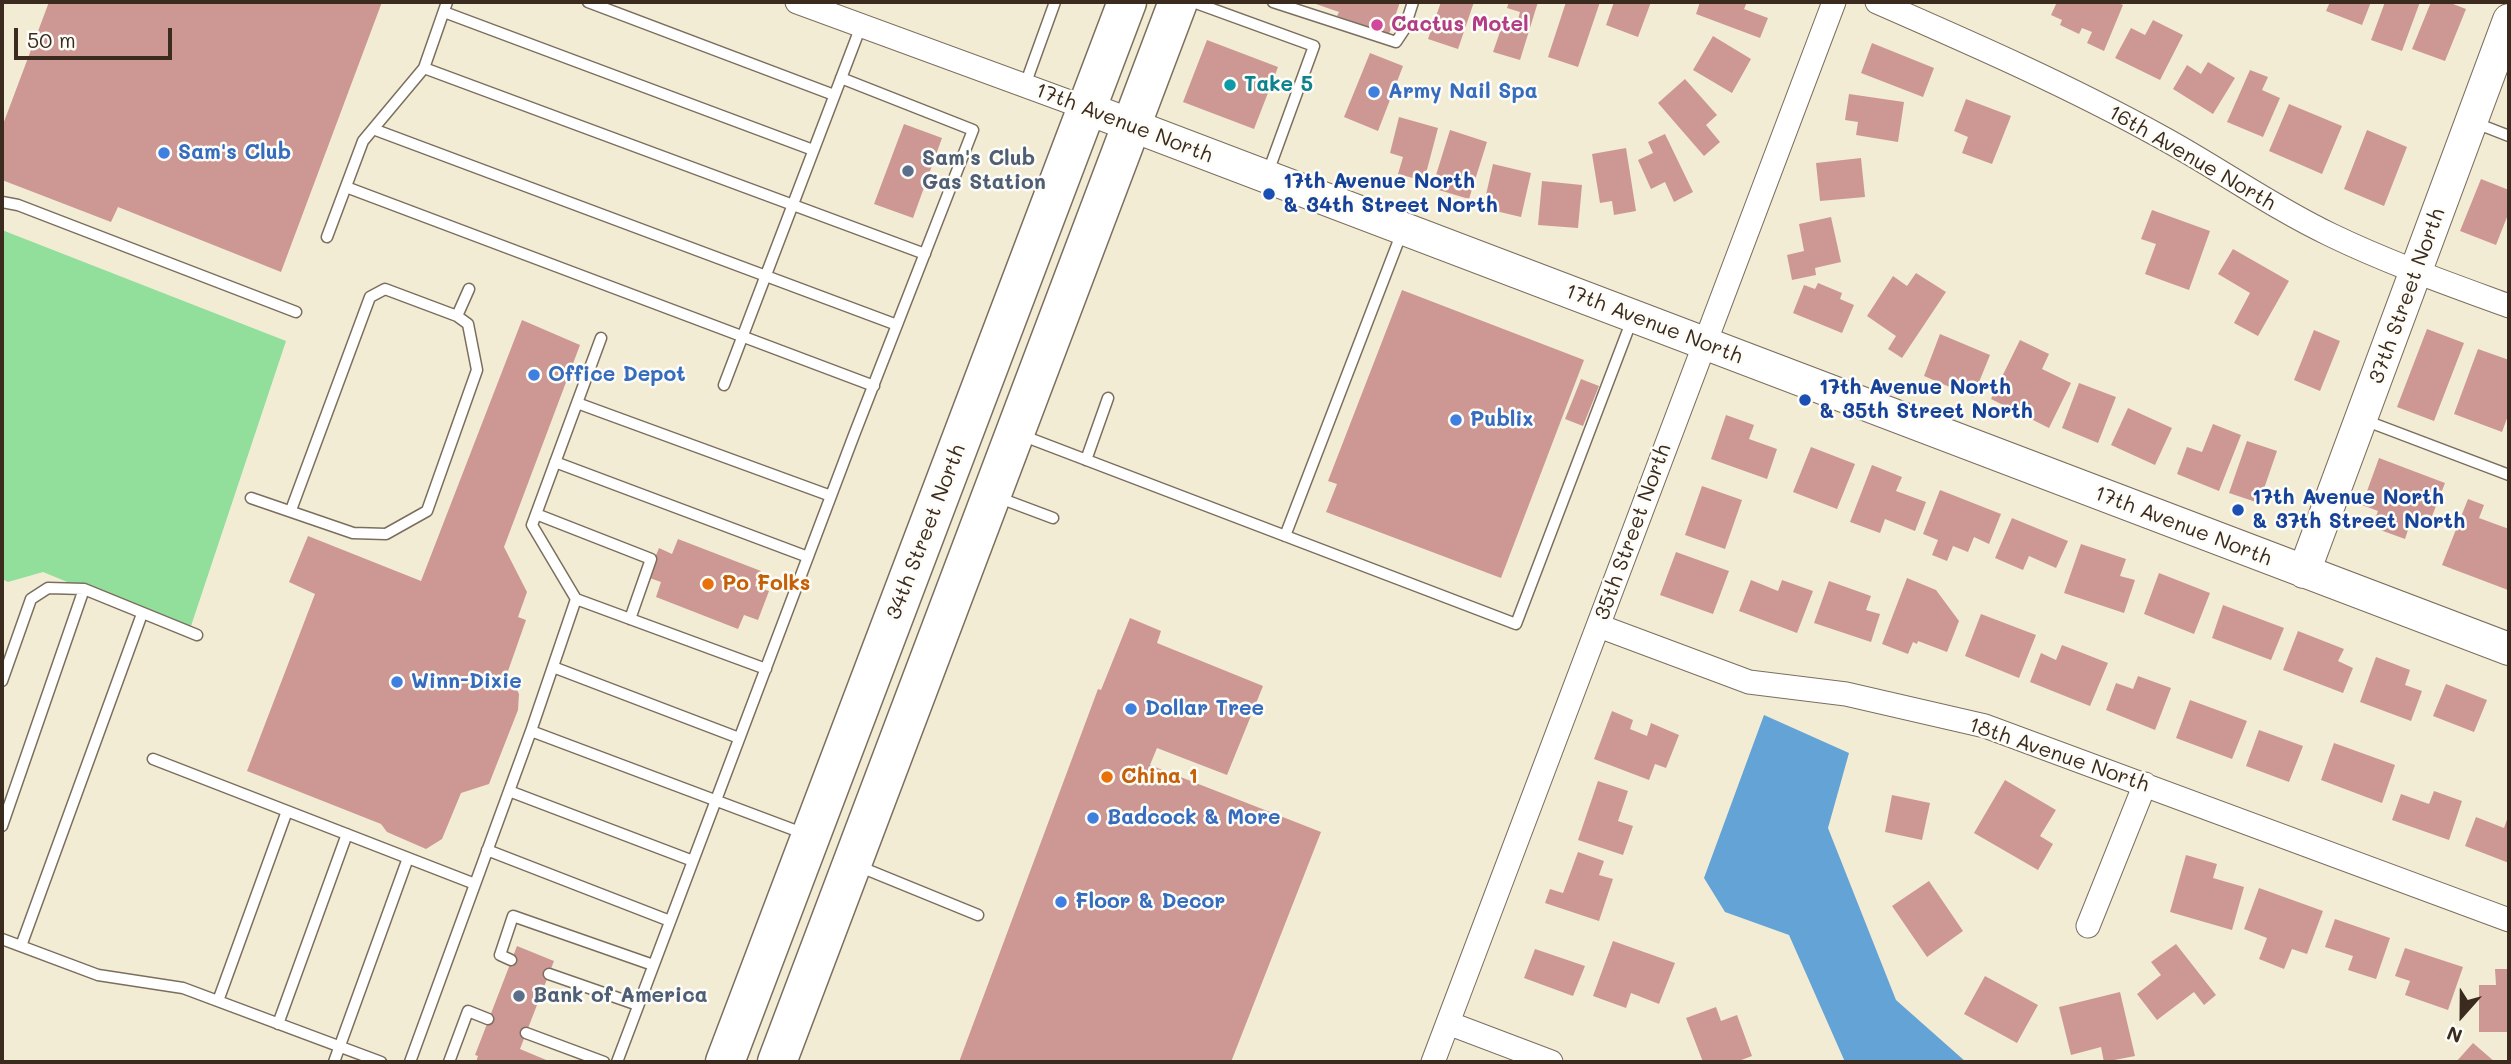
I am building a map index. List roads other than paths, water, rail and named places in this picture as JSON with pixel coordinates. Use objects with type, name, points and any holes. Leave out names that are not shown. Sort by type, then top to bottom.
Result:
[{"type":"highway","name":"34th Street North","points":[[725,1062],[1127,2]]},
{"type":"highway","points":[[777,1062],[1178,2]]},
{"type":"highway","points":[[811,836],[852,864]]},
{"type":"street","name":"17th Avenue North","points":[[797,2],[1131,124],[1266,178],[2509,649]]},
{"type":"street","name":"35th Street North","points":[[1433,1062],[1834,2]]},
{"type":"street","name":"16th Avenue North","points":[[1877,2],[1997,54],[2084,97],[2163,138],[2275,206],[2330,235],[2416,272],[2509,306]]},
{"type":"street","name":"37th Street North","points":[[2304,572],[2509,20]]},
{"type":"street","name":"18th Avenue North","points":[[1599,626],[1749,682],[1846,694],[1985,726],[2509,920]]},
{"type":"street","points":[[2088,926],[2145,784]]},
{"type":"street","points":[[1448,1023],[1551,1062]]},
{"type":"lane","points":[[588,2],[834,94]]},
{"type":"lane","points":[[1025,85],[1055,2]]},
{"type":"lane","points":[[1193,2],[1314,46],[1266,178]]},
{"type":"lane","points":[[1273,2],[1396,42],[1404,30],[1413,2]]},
{"type":"lane","points":[[327,237],[363,141],[424,68],[446,7],[813,150]]},
{"type":"lane","points":[[724,385],[861,26]]},
{"type":"lane","points":[[424,68],[925,254]]},
{"type":"lane","points":[[617,1062],[973,130],[841,78]]},
{"type":"lane","points":[[2471,122],[2509,136]]},
{"type":"lane","points":[[373,129],[897,325]]},
{"type":"lane","points":[[346,187],[874,386]]},
{"type":"lane","points":[[2,202],[18,205],[296,312]]},
{"type":"lane","points":[[1285,537],[1403,229]]},
{"type":"lane","points":[[251,498],[353,533],[386,534],[427,511],[477,370],[468,324],[457,316],[385,289],[370,297],[291,510]]},
{"type":"lane","points":[[457,316],[469,289]]},
{"type":"lane","points":[[1015,433],[1516,624],[1634,316]]},
{"type":"lane","points":[[601,338],[532,525],[576,599],[766,669]]},
{"type":"lane","points":[[1086,460],[1108,398]]},
{"type":"lane","points":[[577,402],[831,496]]},
{"type":"lane","points":[[2361,419],[2509,475]]},
{"type":"lane","points":[[555,462],[808,557]]},
{"type":"lane","points":[[991,495],[1053,518]]},
{"type":"lane","points":[[536,514],[650,559],[630,619]]},
{"type":"lane","points":[[2,681],[31,599],[48,587],[84,589],[197,635]]},
{"type":"lane","points":[[2,826],[84,589]]},
{"type":"lane","points":[[410,1062],[554,667],[576,599]]},
{"type":"lane","points":[[21,946],[142,614]]},
{"type":"lane","points":[[554,667],[739,738]]},
{"type":"lane","points":[[531,731],[811,836]]},
{"type":"lane","points":[[153,759],[475,884]]},
{"type":"lane","points":[[509,791],[693,861]]},
{"type":"lane","points":[[218,1001],[287,811]]},
{"type":"lane","points":[[278,1024],[347,834]]},
{"type":"lane","points":[[487,850],[670,920]]},
{"type":"lane","points":[[334,1062],[408,858]]},
{"type":"lane","points":[[852,864],[978,915]]},
{"type":"lane","points":[[511,960],[500,955],[513,916],[653,965]]},
{"type":"lane","points":[[2,939],[98,975],[183,988],[381,1062]]},
{"type":"lane","points":[[549,974],[638,1005]]},
{"type":"lane","points":[[449,1062],[468,1011],[488,1019]]},
{"type":"lane","points":[[526,1033],[604,1062]]},
{"type":"water","points":[[1764,715],[1849,753],[1828,828],[1896,1000],[1966,1062],[1845,1062],[1789,935],[1725,912],[1704,878]]},
{"type":"place","name":"Cactus Motel","points":[[1377,25]]},
{"type":"place","name":"Take 5","points":[[1230,85]]},
{"type":"place","name":"Army Nail Spa","points":[[1374,92]]},
{"type":"place","name":"Sam's Club","points":[[164,153]]},
{"type":"place","name":"Sam's Club Gas Station","points":[[908,171]]},
{"type":"place","name":"17th Avenue North & 34th Street North","points":[[1269,194]]},
{"type":"place","name":"Office Depot","points":[[534,375]]},
{"type":"place","name":"17th Avenue North & 35th Street North","points":[[1805,400]]},
{"type":"place","name":"Publix","points":[[1456,420]]},
{"type":"place","name":"17th Avenue North & 37th Street North","points":[[2238,510]]},
{"type":"place","name":"Po Folks","points":[[708,584]]},
{"type":"place","name":"Winn-Dixie","points":[[397,682]]},
{"type":"place","name":"Dollar Tree","points":[[1131,709]]},
{"type":"place","name":"China 1","points":[[1107,777]]},
{"type":"place","name":"Badcock & More","points":[[1093,818]]},
{"type":"place","name":"Floor & Decor","points":[[1061,902]]},
{"type":"place","name":"Bank of America","points":[[519,996]]}]
